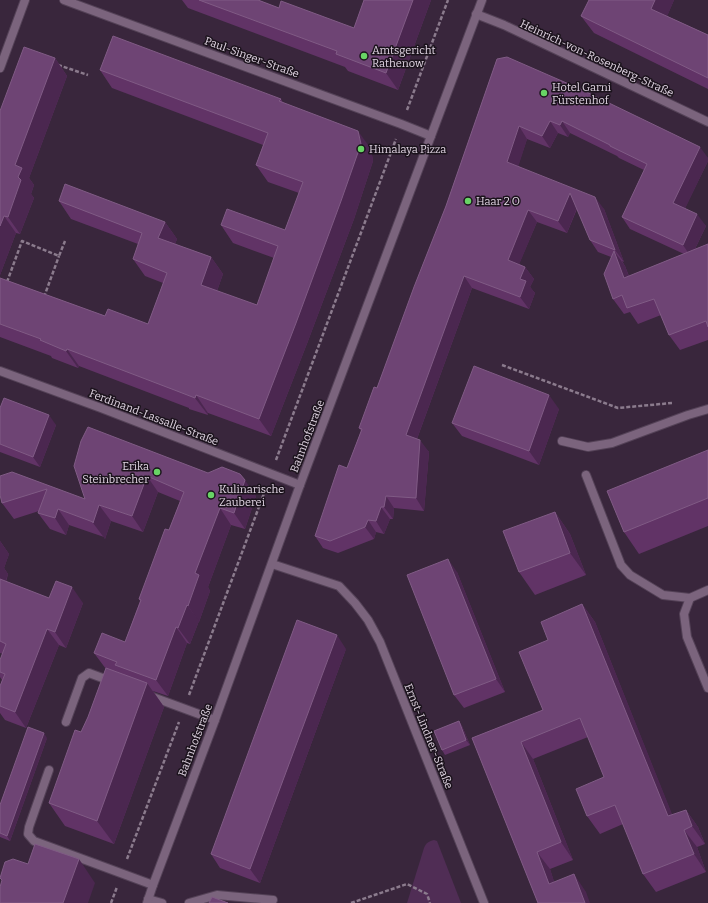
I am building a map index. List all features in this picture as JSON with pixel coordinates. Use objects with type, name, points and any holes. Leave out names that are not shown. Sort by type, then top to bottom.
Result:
[{"type":"street","points":[[0,68],[25,0]]},
{"type":"street","name":"Paul-Singer-Straße","points":[[64,0],[431,136]]},
{"type":"street","name":"Bahnhofstraße","points":[[147,901],[215,720],[300,485],[482,0]]},
{"type":"street","name":"Heinrich-von-Rosenberg-Straße","points":[[476,14],[504,25],[708,122]]},
{"type":"street","name":"Ferdinand-Lassalle-Straße","points":[[0,371],[101,408],[300,485]]},
{"type":"street","points":[[562,441],[588,447],[612,443],[708,409]]},
{"type":"street","points":[[586,475],[622,565],[630,575],[663,595],[690,598],[708,590]]},
{"type":"street","name":"Ernst-Lindner-Straße","points":[[272,564],[339,586],[368,620],[380,642],[484,903]]},
{"type":"street","points":[[690,598],[684,614],[687,637],[708,688]]},
{"type":"street","points":[[66,722],[82,678],[89,673],[118,684]]},
{"type":"street","points":[[140,692],[215,720]]},
{"type":"street","points":[[49,770],[29,827],[28,834],[34,841],[153,884]]},
{"type":"street","points":[[189,903],[217,895],[272,900]]},
{"type":"street","points":[[147,901],[162,903]]},
{"type":"path","points":[[111,903],[448,0]]},
{"type":"path","points":[[53,63],[88,75]]},
{"type":"path","points":[[9,285],[7,282],[22,241],[59,256]]},
{"type":"path","points":[[42,301],[65,241]]},
{"type":"path","points":[[502,365],[618,408],[674,403],[688,415]]},
{"type":"path","points":[[351,903],[407,884],[426,894],[430,903]]},
{"type":"shaded area","points":[[434,840],[437,841],[461,903],[407,903],[424,848],[428,842]]},
{"type":"building","points":[[199,0],[258,0],[279,8],[281,1],[354,28],[364,0],[413,0],[386,73],[336,54],[337,51]]},
{"type":"building","points":[[589,0],[655,0],[651,9],[708,35],[708,78],[581,16]]},
{"type":"building","points":[[113,36],[281,99],[279,101],[358,131],[361,144],[296,323],[259,419],[196,395],[195,398],[67,349],[66,351],[40,340],[41,339],[0,324],[0,278],[105,316],[108,309],[148,324],[167,273],[133,259],[142,233],[59,201],[65,184],[165,222],[158,238],[211,257],[201,285],[257,305],[278,246],[221,225],[227,209],[285,230],[303,182],[256,165],[268,133],[100,70]]},
{"type":"building","points":[[24,47],[55,58],[15,165],[22,168],[18,177],[21,180],[8,217],[4,216],[0,226],[0,111]]},
{"type":"building","points":[[507,57],[578,88],[700,147],[673,203],[697,214],[683,245],[622,217],[647,164],[562,121],[560,125],[550,121],[542,136],[519,126],[507,162],[595,197],[615,250],[590,240],[570,193],[558,221],[528,210],[508,260],[525,267],[520,279],[526,281],[520,297],[464,276],[406,435],[420,440],[416,498],[386,496],[384,507],[381,507],[376,521],[368,520],[365,527],[330,541],[315,536],[339,465],[347,468],[362,429],[359,428],[374,387],[377,388],[414,287],[446,206],[497,59]]},
{"type":"building","points":[[708,244],[708,327],[706,321],[669,335],[654,299],[627,308],[622,295],[613,299],[604,274],[614,251],[624,278]]},
{"type":"building","points":[[474,366],[549,395],[529,451],[452,423]]},
{"type":"building","points":[[4,398],[49,415],[33,457],[0,444],[0,408]]},
{"type":"building","points":[[88,427],[208,473],[222,467],[240,474],[245,480],[234,513],[220,508],[195,573],[199,575],[188,606],[187,605],[178,628],[176,627],[156,680],[115,665],[117,662],[94,653],[102,633],[125,642],[165,529],[169,530],[184,492],[147,476],[132,516],[99,505],[93,523],[58,509],[55,518],[38,513],[47,489],[2,503],[0,495],[0,476],[12,472],[85,499],[74,466],[81,441]]},
{"type":"building","points":[[708,450],[708,498],[624,532],[607,491]]},
{"type":"building","points":[[555,512],[570,553],[519,572],[503,531]]},
{"type":"building","points":[[448,559],[496,679],[454,695],[407,575]]},
{"type":"building","points":[[0,579],[49,598],[56,581],[72,587],[55,632],[47,629],[15,712],[0,706],[0,686],[5,674],[0,672],[0,660],[6,644],[0,641]]},
{"type":"building","points":[[582,604],[668,816],[686,810],[692,826],[684,830],[694,854],[643,874],[615,805],[587,816],[576,789],[604,777],[580,718],[521,742],[561,842],[537,852],[549,884],[574,874],[585,903],[538,903],[472,738],[543,710],[519,652],[548,640],[541,622]]},
{"type":"building","points":[[297,620],[337,635],[250,869],[211,854]]},
{"type":"building","points":[[106,668],[147,683],[97,821],[49,803],[75,730],[81,732]]},
{"type":"building","points":[[459,721],[466,740],[442,750],[434,731]]},
{"type":"building","points":[[28,727],[44,733],[7,836],[0,833],[0,805]]},
{"type":"building","points":[[35,844],[79,859],[63,903],[0,903],[0,887],[2,880],[0,878],[5,862],[13,859],[28,864]]},
{"type":"building","points":[[212,897],[228,903],[209,903]]},
{"type":"place","name":"Amtsgericht Rathenow","points":[[364,56]]},
{"type":"place","name":"Hotel Garni Fürstenhof","points":[[544,93]]},
{"type":"place","name":"Himalaya Pizza","points":[[361,149]]},
{"type":"place","name":"Haar 2 O","points":[[468,201]]},
{"type":"place","name":"Erika Steinbrecher","points":[[157,472]]},
{"type":"place","name":"Kulinarische Zauberei","points":[[211,495]]}]
